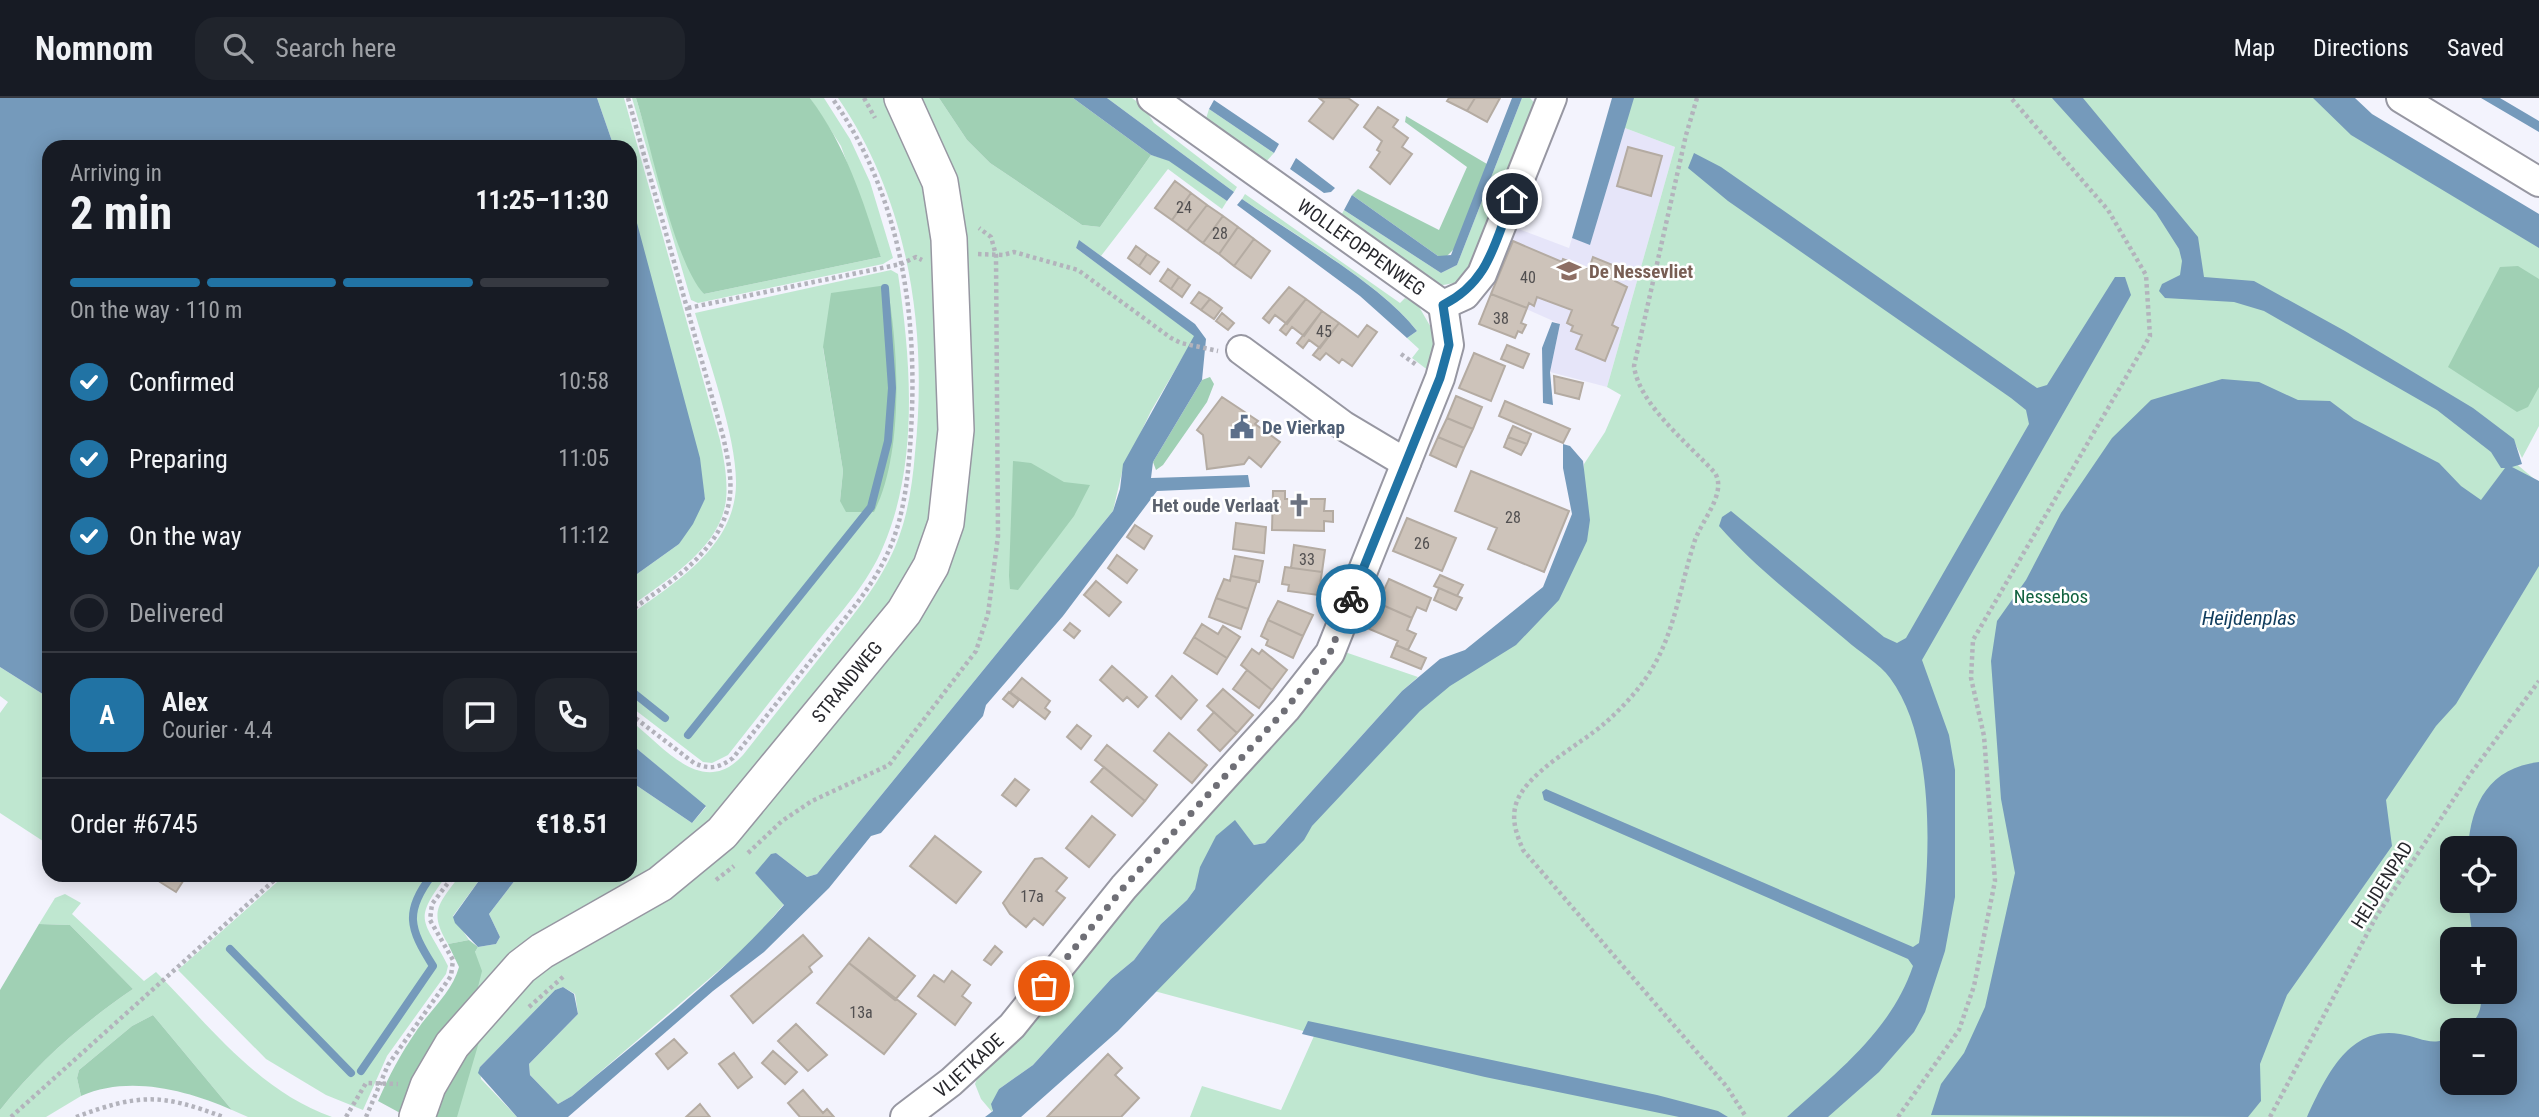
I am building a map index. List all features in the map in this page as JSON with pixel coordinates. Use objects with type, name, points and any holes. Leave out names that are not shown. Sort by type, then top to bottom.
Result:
[{"type":"street","name":"STRANDWEG","points":[[417,1117],[428,1086],[452,1045],[521,967],[542,951],[660,884],[722,833],[904,612],[925,577],[946,523],[956,443],[956,361],[947,215],[940,182],[902,98]]},
{"type":"street","name":"WOLLEFOPPENWEG","points":[[1152,98],[1443,305],[1465,295],[1482,274],[1552,98]]},
{"type":"street","points":[[2401,98],[2539,182]]},
{"type":"street","name":"VLIETKADE","points":[[905,1117],[951,1082],[1012,1026],[1124,887],[1286,709],[1330,653],[1440,378],[1449,345],[1443,305]]},
{"type":"street","points":[[1229,351],[1406,464]]},
{"type":"path","points":[[628,98],[723,436],[730,474],[726,516],[712,541],[693,562],[637,606]]},
{"type":"path","points":[[637,719],[694,763],[704,768],[723,765],[733,758],[864,594],[889,550],[899,517],[909,463],[914,393],[913,340],[907,292],[889,213],[875,176],[862,146],[832,98]]},
{"type":"path","points":[[864,98],[881,128]]},
{"type":"path","points":[[1697,98],[1665,223],[1634,366],[1635,378],[1645,397],[1715,473],[1720,481],[1719,492],[1695,539],[1672,623],[1651,670],[1626,703],[1605,723],[1528,783],[1517,803],[1514,826],[1523,850],[1727,1087],[1746,1117]]},
{"type":"path","points":[[1898,1117],[1959,1030],[1974,986],[1996,881],[1984,736],[1971,678],[1973,640],[2150,336],[2146,275],[2108,210],[2011,98]]},
{"type":"path","points":[[706,887],[792,814],[812,801],[889,765],[976,651],[988,614],[998,536],[996,255],[991,237],[972,223],[947,215]]},
{"type":"path","points":[[1181,343],[1229,351]]},
{"type":"path","name":"HEIJDENPAD","points":[[2270,1117],[2376,918],[2469,776],[2539,681]]},
{"type":"path","points":[[10,1117],[272,882]]},
{"type":"path","points":[[366,1117],[388,1065],[451,976],[453,960],[435,934],[430,920],[432,904],[449,882]]},
{"type":"path","points":[[521,1014],[573,967]]},
{"type":"path","points":[[76,1117],[122,1100],[179,1100],[223,1117]]},
{"type":"shaded area","name":"De Nessevliet","points":[[1625,128],[1675,147],[1607,387],[1550,372],[1560,324],[1490,293],[1516,228],[1569,248],[1572,238],[1590,244]]},
{"type":"green space","points":[[597,98],[624,98],[636,140],[612,140]]},
{"type":"green space","points":[[632,98],[636,98],[681,250],[704,294],[881,257],[841,146],[810,98],[824,98],[850,139],[870,182],[893,258],[883,264],[698,303],[691,300]]},
{"type":"green space","points":[[636,98],[810,98],[844,154],[881,257],[704,294],[693,278],[673,230]]},
{"type":"green space","points":[[838,98],[888,98],[934,202],[942,483],[913,577],[700,841],[476,995],[475,952],[478,947],[496,944],[500,937],[489,914],[514,882],[637,882],[637,786],[692,823],[706,807],[637,749],[637,726],[671,755],[699,771],[713,772],[728,767],[743,755],[853,616],[876,583],[895,547],[907,508],[915,453],[918,361],[915,314],[897,223],[882,180],[862,138]]},
{"type":"green space","points":[[912,98],[939,98],[967,140],[990,163],[1082,225],[1100,227],[1151,155],[1169,160],[1227,201],[1222,209],[1168,169],[1101,256],[1080,241],[1076,248],[1195,336],[1151,411],[1122,472],[1113,511],[817,874],[807,877],[776,853],[755,873],[784,904],[751,943],[572,1096],[558,1104],[530,1075],[529,1064],[578,1014],[575,994],[563,987],[555,990],[480,1067],[481,1079],[517,1117],[435,1117],[481,1036],[550,959],[615,921],[911,620],[967,429]]},
{"type":"green space","points":[[939,98],[1073,98],[1151,155],[1100,227],[1082,225],[990,163],[967,140]]},
{"type":"green space","points":[[1107,98],[1132,98],[1143,106],[1154,123],[1237,187],[1234,192]]},
{"type":"green space","points":[[1522,98],[1530,98],[1537,106],[1479,257],[1459,282],[1433,287],[1337,223],[1344,210],[1441,273],[1457,265]]},
{"type":"green space","name":"Nessebos","points":[[1624,98],[2332,98],[2539,229],[2539,426],[2522,458],[2515,443],[2507,456],[2539,483],[2539,1117],[1190,1117],[1202,1086],[1281,1110],[1314,1036],[1318,1035],[1143,988],[1385,729],[1507,641],[1574,559],[1584,464],[1605,432],[1621,395],[1607,387],[1675,147],[1625,128]]},
{"type":"green space","points":[[1209,109],[1274,153],[1263,165],[1205,122]]},
{"type":"green space","points":[[1406,116],[1487,164],[1455,248],[1446,257],[1438,256],[1352,195],[1358,189],[1439,230],[1467,167],[1405,122]]},
{"type":"green space","points":[[637,144],[720,440],[726,477],[726,500],[722,518],[714,534],[702,548],[675,574],[637,602],[637,574],[679,544],[705,499],[637,225]]},
{"type":"green space","points":[[1245,194],[1400,303],[1405,298],[1418,305],[1433,331],[1436,344],[1429,371],[1412,358],[1419,349],[1407,338],[1417,331],[1401,314],[1335,260],[1242,199]]},
{"type":"green space","points":[[2518,266],[2539,279],[2539,387],[2528,407],[2517,412],[2448,367],[2500,267]]},
{"type":"green space","points":[[891,270],[898,274],[906,341],[909,412],[902,481],[895,515],[883,547],[870,573],[853,597],[728,755],[712,763],[703,762],[637,711],[637,610],[676,582],[707,554],[724,530],[730,515],[735,500],[735,465],[721,398],[695,313]],"holes":[[[887,285],[896,386],[890,461],[840,501],[843,471],[823,348]]]},
{"type":"green space","points":[[887,285],[896,369],[890,461],[884,488],[874,512],[846,512],[840,501],[843,471],[823,347],[831,293]]},
{"type":"green space","points":[[1210,377],[1214,384],[1207,402],[1163,465],[1156,470],[1153,462],[1202,380]]},
{"type":"green space","points":[[1013,461],[1031,463],[1064,482],[1090,485],[1074,516],[1018,590],[1010,589],[1009,576]]},
{"type":"green space","points":[[1339,650],[1418,677],[1402,691],[1265,843],[1254,845],[1235,821],[1216,837],[1195,889],[1187,900],[1161,924],[1134,960],[1111,979],[1033,1065],[999,1089],[992,1112],[981,1099],[975,1084],[977,1079],[1015,1039]]},
{"type":"green space","points":[[0,667],[42,694],[42,840],[0,813],[0,713],[8,702],[0,696]]},
{"type":"green space","points":[[277,882],[442,882],[429,903],[425,920],[448,966],[446,974],[387,1056],[363,1110],[326,1095],[266,1059],[178,970]]},
{"type":"green space","points":[[455,882],[478,882],[453,916],[469,940],[448,944],[442,933],[437,915],[446,893]]},
{"type":"green space","points":[[65,894],[81,903],[72,914],[144,981],[156,972],[236,1055],[258,1074],[305,1106],[332,1117],[248,1117],[232,1110],[153,1015],[132,1026],[79,1070],[77,1078],[81,1096],[46,1117],[0,1117],[0,1110],[46,1059],[96,1016],[133,989],[70,925],[39,924],[55,898]]},
{"type":"green space","points":[[39,924],[70,925],[133,989],[62,1044],[0,1110],[0,990]]},
{"type":"green space","points":[[469,940],[478,947],[475,952],[482,971],[476,995],[481,1035],[457,1117],[401,1117],[402,1114],[378,1101],[406,1047],[456,976],[459,967],[448,944]]},
{"type":"green space","points":[[153,1015],[232,1110],[177,1091],[138,1086],[99,1090],[81,1096],[77,1078],[79,1070],[132,1026]]},
{"type":"water","points":[[0,98],[597,98],[612,140],[42,140],[42,694],[0,667]]},
{"type":"water","points":[[1073,98],[1107,98],[1234,192],[1227,201],[1169,161],[1151,155]]},
{"type":"water","points":[[1512,98],[1522,98],[1457,265],[1441,273],[1344,210],[1352,195],[1438,256],[1451,255]]},
{"type":"water","points":[[1612,98],[1634,98],[1590,245],[1572,238]]},
{"type":"water","name":"Heijdenplas","points":[[2052,98],[2083,98],[2198,237],[2204,277],[2254,281],[2345,331],[2473,408],[2514,439],[2522,464],[2512,467],[2539,481],[2539,566],[2456,704],[2436,726],[2386,800],[2392,846],[2287,995],[2260,1064],[2261,1101],[2248,1117],[1931,1115],[1941,1084],[1964,1053],[1985,1007],[2015,873],[2001,799],[1991,661],[1997,621],[2026,580],[2061,513],[2112,438],[2151,400],[2222,379],[2259,382],[2298,400],[2330,401],[2354,419],[2439,463],[2461,486],[2481,500],[2505,468],[2501,468],[2491,452],[2437,410],[2264,311],[2234,302],[2165,298],[2159,291],[2162,284],[2180,275],[2182,261],[2179,249],[2156,213]]},
{"type":"water","points":[[2313,98],[2355,98],[2372,114],[2539,214],[2539,248],[2351,135]]},
{"type":"water","points":[[2481,98],[2500,98],[2539,121],[2539,132]]},
{"type":"water","points":[[1214,100],[1279,144],[1274,153],[1209,109]]},
{"type":"water","points":[[1694,153],[1721,167],[2037,388],[2047,385],[2115,277],[2125,277],[2131,295],[1922,660],[1949,735],[1955,770],[1955,897],[1945,951],[1925,1012],[1914,1032],[1879,1072],[1828,1117],[1787,1117],[1843,1067],[1877,1030],[1903,989],[1913,966],[1908,959],[1544,800],[1542,792],[1546,789],[1913,947],[1919,943],[1926,879],[1927,806],[1916,736],[1905,704],[1881,668],[1780,585],[1719,526],[1722,517],[1731,511],[1884,637],[1897,643],[1906,638],[2029,424],[2026,410],[2011,398],[1728,201],[1688,168]]},
{"type":"water","points":[[1296,158],[1335,188],[1324,193],[1290,169]]},
{"type":"water","points":[[1242,199],[1359,278],[1401,313],[1417,331],[1407,338],[1360,296],[1237,205]]},
{"type":"water","points":[[637,223],[700,458],[705,499],[693,524],[679,544],[637,574]]},
{"type":"water","points":[[1079,240],[1195,324],[1206,339],[1202,380],[1153,462],[1151,478],[1248,475],[1250,487],[1157,491],[1063,616],[986,705],[983,716],[881,833],[871,836],[829,888],[764,952],[713,991],[568,1117],[517,1117],[478,1073],[480,1067],[555,990],[563,987],[574,994],[578,1014],[529,1064],[530,1075],[558,1104],[572,1096],[682,1004],[735,956],[784,905],[755,873],[771,854],[776,853],[807,877],[817,874],[1113,511],[1120,489],[1123,464],[1194,336],[1076,248]]},
{"type":"water","points":[[1552,322],[1560,324],[1550,372],[1553,405],[1543,403],[1542,348]]},
{"type":"water","points":[[1563,444],[1570,446],[1583,461],[1590,520],[1587,541],[1559,600],[1516,645],[1450,686],[1420,711],[1312,826],[1304,840],[1118,1031],[1021,1117],[985,1117],[993,1111],[991,1104],[999,1089],[1033,1065],[1111,979],[1134,960],[1161,924],[1187,900],[1195,889],[1200,867],[1216,836],[1235,820],[1254,845],[1265,843],[1402,691],[1440,659],[1465,650],[1543,587],[1572,514],[1563,468]]},
{"type":"water","points":[[637,749],[706,806],[692,823],[637,786]]},
{"type":"water","points":[[2539,762],[2539,1117],[2307,1117],[2341,1058],[2352,1046],[2382,1033],[2400,1034],[2426,1041],[2440,1040],[2440,1095],[2517,1095],[2517,1018],[2475,1018],[2481,1004],[2517,1004],[2517,927],[2471,927],[2470,913],[2517,913],[2517,836],[2470,836],[2473,816],[2486,790],[2508,772]]},
{"type":"water","points":[[478,882],[514,882],[489,914],[500,937],[496,944],[478,947],[455,923],[453,917]]},
{"type":"water","points":[[1308,1021],[1657,1095],[1718,1111],[1728,1117],[1679,1117],[1485,1077],[1302,1034]]},
{"type":"building","points":[[1319,98],[1348,98],[1358,105],[1333,139],[1309,121],[1324,102]]},
{"type":"building","points":[[1449,98],[1475,98],[1467,111],[1447,101]]},
{"type":"building","points":[[1475,98],[1500,98],[1487,122],[1467,111]]},
{"type":"building","points":[[1378,107],[1398,120],[1393,127],[1408,138],[1402,147],[1412,154],[1390,184],[1370,167],[1380,152],[1377,150],[1382,141],[1364,127]]},
{"type":"building","points":[[1628,147],[1662,156],[1651,196],[1617,186]]},
{"type":"building","points":[[1175,181],[1191,193],[1172,220],[1155,208]]},
{"type":"building","points":[[1191,193],[1207,205],[1187,231],[1172,220]]},
{"type":"building","points":[[1207,205],[1223,216],[1203,243],[1187,231]]},
{"type":"building","points":[[1223,216],[1238,227],[1219,254],[1203,243]]},
{"type":"building","points":[[1238,227],[1254,239],[1234,266],[1219,254]]},
{"type":"building","points":[[1254,239],[1270,251],[1251,278],[1234,266]]},
{"type":"building","points":[[1513,241],[1562,262],[1563,259],[1589,269],[1593,257],[1620,268],[1615,281],[1627,287],[1612,325],[1618,328],[1605,361],[1576,349],[1582,335],[1571,331],[1573,326],[1567,323],[1572,310],[1537,297],[1534,306],[1529,303],[1527,308],[1491,294]]},
{"type":"building","points":[[1136,246],[1147,254],[1139,266],[1128,258]]},
{"type":"building","points":[[1147,254],[1159,262],[1150,274],[1139,266]]},
{"type":"building","points":[[1168,269],[1179,277],[1171,289],[1160,281]]},
{"type":"building","points":[[1179,277],[1190,285],[1182,297],[1171,289]]},
{"type":"building","points":[[1289,287],[1306,299],[1287,324],[1275,315],[1269,323],[1263,318]]},
{"type":"building","points":[[1199,292],[1210,299],[1201,310],[1191,303]]},
{"type":"building","points":[[1491,294],[1527,308],[1521,323],[1526,325],[1522,333],[1518,331],[1515,338],[1479,324]]},
{"type":"building","points":[[1210,299],[1222,308],[1214,319],[1201,310]]},
{"type":"building","points":[[1306,299],[1322,311],[1304,336],[1292,327],[1286,335],[1280,330]]},
{"type":"building","points":[[1322,311],[1339,323],[1320,348],[1309,340],[1303,348],[1297,343]]},
{"type":"building","points":[[1222,313],[1234,323],[1228,330],[1216,321]]},
{"type":"building","points":[[1339,323],[1358,337],[1367,325],[1377,332],[1352,366],[1342,359],[1339,363],[1326,353],[1320,360],[1313,355]]},
{"type":"building","points":[[1507,345],[1529,354],[1523,368],[1501,359]]},
{"type":"building","points":[[1474,353],[1505,366],[1491,401],[1459,388]]},
{"type":"building","points":[[1554,376],[1583,383],[1579,399],[1555,393]]},
{"type":"building","points":[[1456,396],[1482,407],[1473,429],[1447,418]]},
{"type":"building","points":[[1222,397],[1258,421],[1255,424],[1280,442],[1261,467],[1249,457],[1244,464],[1207,469],[1203,435],[1197,430]]},
{"type":"building","points":[[1505,401],[1570,429],[1563,443],[1499,416]]},
{"type":"building","points":[[1447,418],[1473,429],[1464,448],[1438,437]]},
{"type":"building","points":[[1513,426],[1531,434],[1527,444],[1508,437]]},
{"type":"building","points":[[1438,437],[1464,448],[1456,467],[1430,455]]},
{"type":"building","points":[[1508,437],[1527,444],[1521,455],[1504,447]]},
{"type":"building","points":[[1471,471],[1569,511],[1544,572],[1488,549],[1497,528],[1455,511]]},
{"type":"building","name":"Het oude Verlaat","points":[[1273,491],[1285,491],[1285,499],[1325,499],[1324,511],[1333,511],[1333,522],[1324,521],[1324,531],[1272,530]]},
{"type":"building","points":[[1407,518],[1456,538],[1442,571],[1393,551]]},
{"type":"building","points":[[1236,523],[1266,527],[1264,553],[1233,549]]},
{"type":"building","points":[[1135,525],[1152,536],[1144,549],[1127,537]]},
{"type":"building","points":[[1294,545],[1325,550],[1322,572],[1291,568]]},
{"type":"building","points":[[1117,555],[1137,570],[1127,583],[1108,568]]},
{"type":"building","points":[[1235,556],[1263,561],[1259,582],[1231,576]]},
{"type":"building","points":[[1285,567],[1322,572],[1318,595],[1288,591],[1289,585],[1282,584]]},
{"type":"building","points":[[1440,575],[1463,585],[1457,596],[1434,586]]},
{"type":"building","points":[[1231,576],[1257,581],[1248,609],[1216,598],[1224,579],[1230,581]]},
{"type":"building","points":[[1389,579],[1431,598],[1426,611],[1417,607],[1412,618],[1378,603]]},
{"type":"building","points":[[1096,581],[1121,602],[1109,616],[1084,595]]},
{"type":"building","points":[[1439,588],[1462,598],[1456,610],[1434,600]]},
{"type":"building","points":[[1216,598],[1248,609],[1241,629],[1209,617]]},
{"type":"building","points":[[1278,601],[1313,615],[1303,636],[1268,620]]},
{"type":"building","points":[[1378,603],[1412,618],[1407,630],[1416,634],[1408,650],[1396,645],[1398,641],[1367,628]]},
{"type":"building","points":[[1268,620],[1303,636],[1293,658],[1266,645],[1268,640],[1261,636]]},
{"type":"building","points":[[1070,623],[1080,631],[1074,638],[1064,630]]},
{"type":"building","points":[[1202,624],[1218,634],[1223,626],[1240,637],[1227,658],[1194,637]]},
{"type":"building","points":[[1194,637],[1227,658],[1217,674],[1184,653]]},
{"type":"building","points":[[1396,645],[1426,658],[1421,669],[1391,657]]},
{"type":"building","points":[[1252,649],[1259,654],[1262,650],[1287,670],[1272,690],[1241,665]]},
{"type":"building","points":[[1112,666],[1147,697],[1138,707],[1127,697],[1123,701],[1100,680]]},
{"type":"building","points":[[1247,670],[1272,690],[1259,708],[1233,689]]},
{"type":"building","points":[[1172,676],[1197,700],[1181,719],[1156,696]]},
{"type":"building","points":[[1022,678],[1050,701],[1045,708],[1050,712],[1045,719],[1010,692]]},
{"type":"building","points":[[1223,689],[1253,715],[1237,733],[1207,706]]},
{"type":"building","points":[[1009,692],[1019,700],[1013,707],[1003,699]]},
{"type":"building","points":[[1214,712],[1237,733],[1220,751],[1198,730]]},
{"type":"building","points":[[1077,725],[1091,736],[1081,749],[1067,737]]},
{"type":"building","points":[[1169,733],[1207,765],[1192,783],[1154,751]]},
{"type":"building","points":[[1107,745],[1157,785],[1145,801],[1095,760]]},
{"type":"building","points":[[1104,767],[1145,801],[1132,816],[1091,782]]},
{"type":"building","points":[[1015,779],[1029,790],[1016,806],[1002,795]]},
{"type":"building","points":[[1092,816],[1115,835],[1089,867],[1066,848]]},
{"type":"building","points":[[935,836],[981,872],[956,903],[910,866]]},
{"type":"building","points":[[1042,858],[1067,878],[1056,891],[1065,898],[1043,925],[1034,918],[1026,927],[1010,914],[1003,903],[1035,859]]},
{"type":"building","points":[[160,882],[182,882],[176,892]]},
{"type":"building","points":[[803,935],[822,956],[809,967],[812,972],[753,1023],[731,996]]},
{"type":"building","points":[[869,938],[915,976],[895,1000],[849,963]]},
{"type":"building","points":[[995,946],[1002,952],[991,965],[984,960]]},
{"type":"building","points":[[849,963],[916,1014],[884,1054],[817,1003]]},
{"type":"building","points":[[952,971],[970,985],[962,996],[971,1003],[955,1025],[918,996],[934,975],[944,982]]},
{"type":"building","points":[[796,1024],[827,1055],[808,1071],[778,1041]]},
{"type":"building","points":[[674,1039],[687,1053],[668,1069],[656,1054]]},
{"type":"building","points":[[773,1051],[797,1072],[785,1084],[762,1063]]},
{"type":"building","points":[[734,1053],[752,1077],[738,1088],[719,1064]]},
{"type":"building","points":[[1108,1054],[1122,1068],[1115,1075],[1139,1098],[1121,1117],[1047,1117]]},
{"type":"building","points":[[803,1090],[823,1113],[827,1109],[834,1117],[800,1117],[788,1103]]},
{"type":"building","points":[[700,1104],[710,1117],[686,1117]]},
{"type":"waterway","points":[[688,735],[871,507],[888,441],[892,388],[885,288]]},
{"type":"waterway","points":[[637,696],[665,718]]},
{"type":"waterway","points":[[361,1071],[433,966],[419,941],[413,920],[417,899],[427,882]]},
{"type":"waterway","points":[[230,949],[351,1073]]},
{"type":"way so far","points":[[1044,986],[1124,887],[1286,709],[1330,653],[1351,599]]},
{"type":"place","name":"De Nessevliet","points":[[1569,271]]},
{"type":"place","name":"De Vierkap","points":[[1242,427]]},
{"type":"place","name":"Het oude Verlaat","points":[[1299,505]]},
{"type":"route","points":[[1351,599],[1440,378],[1449,345],[1443,305],[1465,295],[1482,274],[1512,199]]}]
